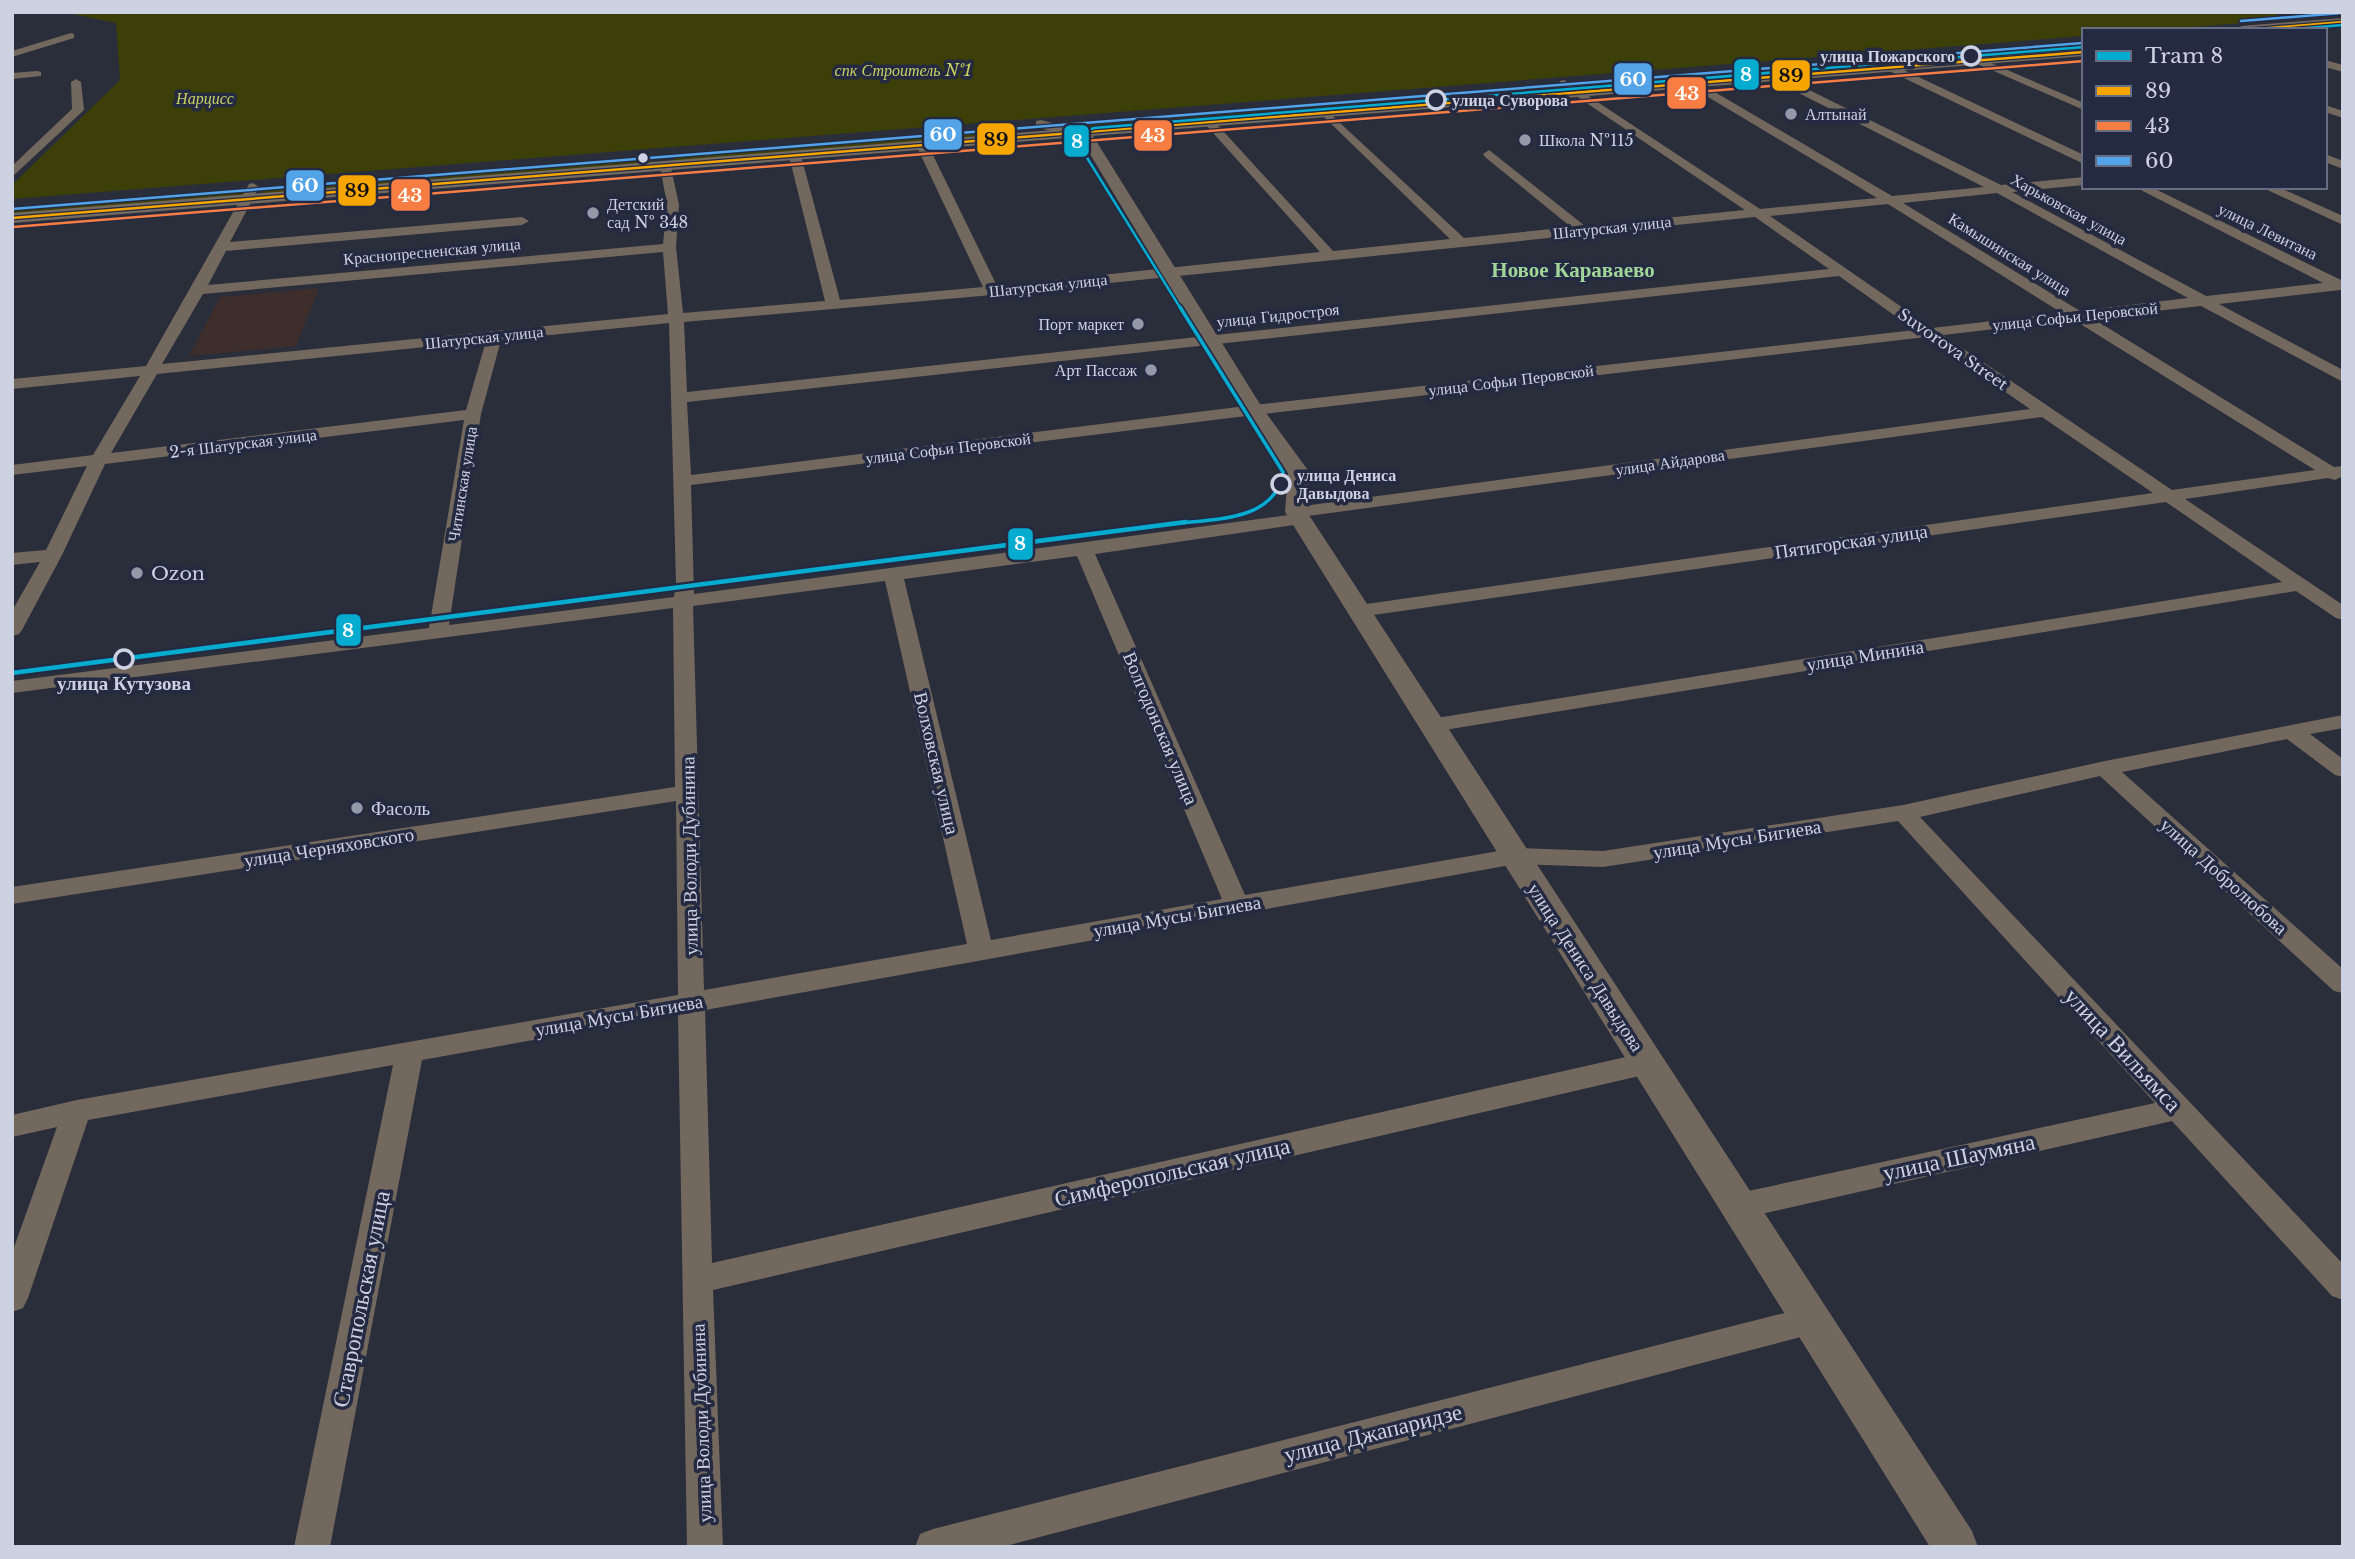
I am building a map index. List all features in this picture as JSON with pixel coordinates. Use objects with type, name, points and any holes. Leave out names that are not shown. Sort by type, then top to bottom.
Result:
[{"type":"main road","points":[[2267,28],[2343,22]]},
{"type":"main road","points":[[666,160],[795,156],[1325,113],[1571,88],[1692,83],[2082,51]]},
{"type":"main road","points":[[12,218],[250,193],[666,160],[1041,124],[2082,51]]},
{"type":"main road","points":[[12,205],[250,193]]},
{"type":"street","points":[[12,54],[71,36]]},
{"type":"street","points":[[1978,60],[2082,106]]},
{"type":"street","points":[[1889,67],[2082,159]]},
{"type":"street","points":[[12,76],[37,74]]},
{"type":"street","name":"Харьковская улица","points":[[1775,76],[1998,190],[2343,377]]},
{"type":"street","points":[[12,173],[78,110],[76,82]]},
{"type":"street","name":"Камышинская улица","points":[[1692,83],[1890,200],[2339,474]]},
{"type":"street","name":"Suvorova Street","points":[[1571,88],[2343,614]]},
{"type":"street","points":[[1325,113],[1461,242]]},
{"type":"street","points":[[1209,122],[1330,255]]},
{"type":"street","points":[[1041,124],[1086,136],[1254,410],[1300,472],[1299,516]]},
{"type":"street","points":[[922,145],[992,291]]},
{"type":"street","points":[[1489,154],[1582,230]]},
{"type":"street","points":[[795,156],[834,306]]},
{"type":"street","name":"улица Володи Дубинина","points":[[666,160],[673,205],[669,247],[676,318],[686,582],[683,601],[696,1280],[705,1547]]},
{"type":"street","name":"Шатурская улица","points":[[12,384],[676,318],[992,291],[2082,181]]},
{"type":"street","name":"улица Левитана","points":[[2145,189],[2342,286]]},
{"type":"street","points":[[2271,189],[2343,221]]},
{"type":"street","points":[[12,630],[53,555],[98,461],[198,290],[250,193]]},
{"type":"street","points":[[221,247],[522,221]]},
{"type":"street","name":"Краснопресненская улица","points":[[198,290],[669,247]]},
{"type":"street","name":"улица Гидростроя","points":[[677,398],[1841,272]]},
{"type":"street","name":"улица Софьи Перовской","points":[[681,481],[1254,410],[2342,286]]},
{"type":"street","name":"Читинская улица","points":[[438,633],[474,414],[495,336]]},
{"type":"street","name":"улица Айдарова","points":[[12,687],[1084,550],[1299,516],[2044,412]]},
{"type":"street","name":"2-я Шатурская улица","points":[[12,470],[474,414]]},
{"type":"street","name":"Пятигорская улица","points":[[1359,611],[2166,495],[2339,474]]},
{"type":"street","name":"улица Дениса Давыдова","points":[[1299,516],[1956,1547]]},
{"type":"street","name":"Волгодонская улица","points":[[1084,550],[1237,906]]},
{"type":"street","points":[[12,559],[53,555]]},
{"type":"street","name":"Волховская улица","points":[[892,575],[981,951]]},
{"type":"street","name":"улица Минина","points":[[1433,725],[2297,585]]},
{"type":"street","name":"улица Мусы Бигиева","points":[[12,1126],[77,1111],[1516,856],[1603,859],[1903,813],[2105,768],[2343,721]]},
{"type":"street","points":[[2290,730],[2343,770]]},
{"type":"street","name":"улица Добролюбова","points":[[2105,768],[2343,984]]},
{"type":"street","name":"улица Черняховского","points":[[12,897],[688,792]]},
{"type":"street","name":"улица Вильямса","points":[[1903,813],[2343,1286]]},
{"type":"street","name":"Ставропольская улица","points":[[312,1547],[410,1052]]},
{"type":"street","name":"Симферопольская улица","points":[[696,1280],[1648,1063]]},
{"type":"street","name":"улица Шаумяна","points":[[1739,1206],[2178,1109]]},
{"type":"street","points":[[12,1298],[77,1111]]},
{"type":"street","name":"улица Джапаридзе","points":[[933,1547],[1812,1320]]},
{"type":"shaded area","points":[[319,288],[296,346],[189,356],[220,297]]},
{"type":"green space","points":[[63,12],[2269,12],[2288,19],[2181,28],[2082,28],[2082,36],[12,199],[12,185],[120,80],[116,23]]},
{"type":"green space","points":[[2082,44],[2082,51],[1582,91],[1572,84]]},
{"type":"green space","points":[[1563,85],[1571,91],[1082,129],[1078,123]]},
{"type":"green space","points":[[1012,129],[1015,135],[677,161],[674,159],[676,156]]},
{"type":"green space","points":[[647,159],[652,161],[646,165],[264,195],[261,191],[269,188]]},
{"type":"green space","points":[[237,190],[245,193],[233,198],[12,216],[12,208]]},
{"type":"tram line","name":"8","points":[[2308,28],[2343,25]]},
{"type":"tram line","name":"8","points":[[12,673],[1229,517],[1266,504],[1278,492],[1283,472],[1076,140],[1082,133],[1094,128],[2082,47]]},
{"type":"transit line","name":"60","points":[[2241,21],[2342,13]]},
{"type":"transit line","name":"89","points":[[2270,28],[2343,22]]},
{"type":"transit line","name":"60","points":[[12,209],[2082,43]]},
{"type":"transit line","name":"89","points":[[12,218],[2082,52]]},
{"type":"transit line","name":"43","points":[[13,227],[2082,61]]},
{"type":"place","name":"улица Пожарского","points":[[1971,56]]},
{"type":"place","name":"улица Суворова","points":[[1436,100]]},
{"type":"place","name":"Алтынай","points":[[1791,114]]},
{"type":"place","name":"Школа №115","points":[[1525,140]]},
{"type":"place","name":"Детский сад № 348","points":[[593,213]]},
{"type":"place","name":"Порт маркет","points":[[1138,324]]},
{"type":"place","name":"Арт Пассаж","points":[[1151,370]]},
{"type":"place","name":"улица Дениса Давыдова","points":[[1281,484]]},
{"type":"place","name":"Ozon","points":[[137,573]]},
{"type":"place","name":"улица Кутузова","points":[[124,659]]},
{"type":"place","name":"Фасоль","points":[[357,808]]},
{"type":"district","name":"Новое Караваево","points":[[1573,270]]},
{"type":"park label","name":"спк Строитель №1","points":[[903,70]]},
{"type":"park label","name":"Нарцисс","points":[[205,98]]}]
